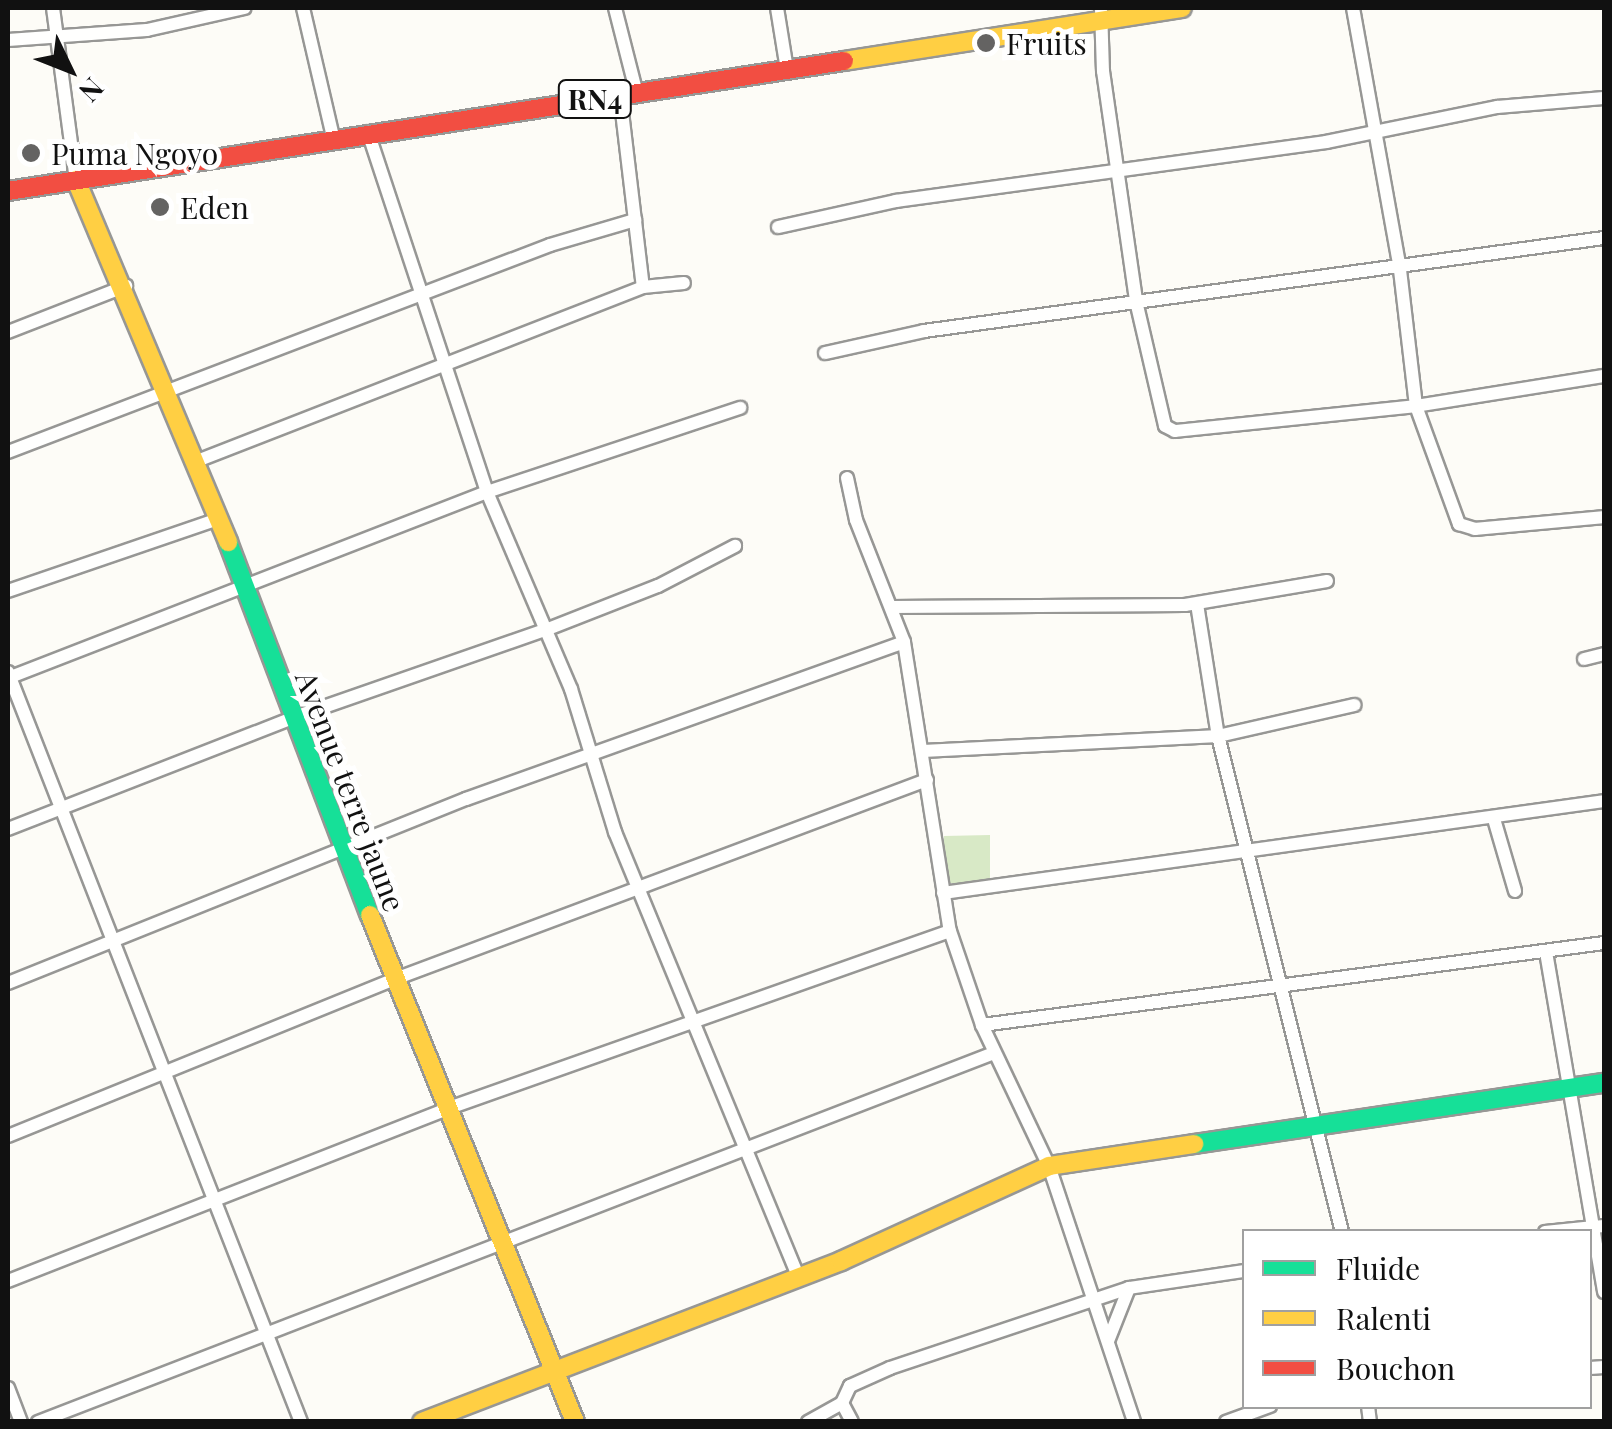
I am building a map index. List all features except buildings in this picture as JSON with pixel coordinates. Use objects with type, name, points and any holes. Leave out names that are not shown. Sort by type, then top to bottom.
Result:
[{"type":"main road","name":"RN4","points":[[8,191],[333,137],[787,70],[1100,14],[1182,8]]},
{"type":"main road","name":"Avenue terre jaune","points":[[76,180],[126,286],[197,461],[292,718],[575,1422]]},
{"type":"main road","points":[[422,1422],[798,1276],[1048,1166],[1604,1083]]},
{"type":"street","points":[[53,8],[76,180]]},
{"type":"street","points":[[8,40],[148,30],[245,8]]},
{"type":"street","points":[[303,8],[333,137]]},
{"type":"street","points":[[615,8],[628,94],[643,287]]},
{"type":"street","points":[[777,8],[787,70]]},
{"type":"street","points":[[1354,8],[1400,270],[1416,406],[1465,528],[1604,517]]},
{"type":"street","points":[[1100,14],[1136,301],[1159,416],[1175,431],[1416,406],[1604,376]]},
{"type":"street","points":[[778,227],[896,201],[1118,173],[1497,107],[1604,98]]},
{"type":"street","points":[[368,132],[421,293],[448,360],[487,492],[548,629],[639,889],[750,1148],[798,1276]]},
{"type":"street","points":[[8,452],[168,396],[421,293],[635,220]]},
{"type":"street","points":[[825,354],[924,330],[1400,270],[1604,238]]},
{"type":"street","points":[[197,461],[643,287],[684,284]]},
{"type":"street","points":[[8,332],[126,286]]},
{"type":"street","points":[[300,1422],[8,675],[245,588],[487,492],[740,408]]},
{"type":"street","points":[[846,478],[856,520],[904,642],[950,931],[982,1025],[1048,1166],[1134,1422]]},
{"type":"street","points":[[8,590],[218,519]]},
{"type":"street","points":[[8,829],[292,718],[548,629],[658,586],[735,546]]},
{"type":"street","points":[[892,607],[1196,604],[1327,581]]},
{"type":"street","points":[[1196,604],[1218,736],[1252,854],[1341,1229]]},
{"type":"street","points":[[8,983],[589,755],[904,642]]},
{"type":"street","points":[[1584,659],[1604,654]]},
{"type":"street","points":[[924,751],[1218,736],[1354,704]]},
{"type":"street","points":[[8,1136],[395,979],[927,780]]},
{"type":"street","points":[[942,892],[1252,854],[1604,801]]},
{"type":"street","points":[[1494,818],[1515,890]]},
{"type":"street","points":[[8,1281],[448,1108],[950,931]]},
{"type":"street","points":[[982,1025],[1282,982],[1604,943]]},
{"type":"street","points":[[1546,952],[1566,1088],[1599,1226],[1604,1292]]},
{"type":"street","points":[[38,1422],[503,1241],[555,1227],[994,1053]]},
{"type":"street","points":[[1572,1229],[1599,1226]]},
{"type":"street","points":[[808,1422],[842,1404],[850,1386],[866,1377],[1093,1298],[1129,1288],[1242,1270]]},
{"type":"street","points":[[1108,1343],[1129,1288]]},
{"type":"street","points":[[8,1388],[21,1422]]},
{"type":"street","points":[[842,1404],[852,1422]]},
{"type":"street","points":[[1226,1422],[1262,1409]]},
{"type":"green space","points":[[990,835],[990,883],[944,883],[944,836]]},
{"type":"traffic: fast","points":[[228,542],[370,915]]},
{"type":"traffic: fast","points":[[1194,1144],[1604,1083]]},
{"type":"traffic: slow","points":[[844,61],[1182,8]]},
{"type":"traffic: slow","points":[[76,180],[228,542]]},
{"type":"traffic: slow","points":[[370,915],[575,1422]]},
{"type":"traffic: slow","points":[[422,1422],[841,1261],[1049,1166],[1194,1144]]},
{"type":"traffic: jam","points":[[8,191],[844,61]]},
{"type":"place","name":"Fruits","points":[[986,43]]},
{"type":"place","name":"Puma Ngoyo","points":[[31,153]]},
{"type":"place","name":"Eden","points":[[160,207]]}]
